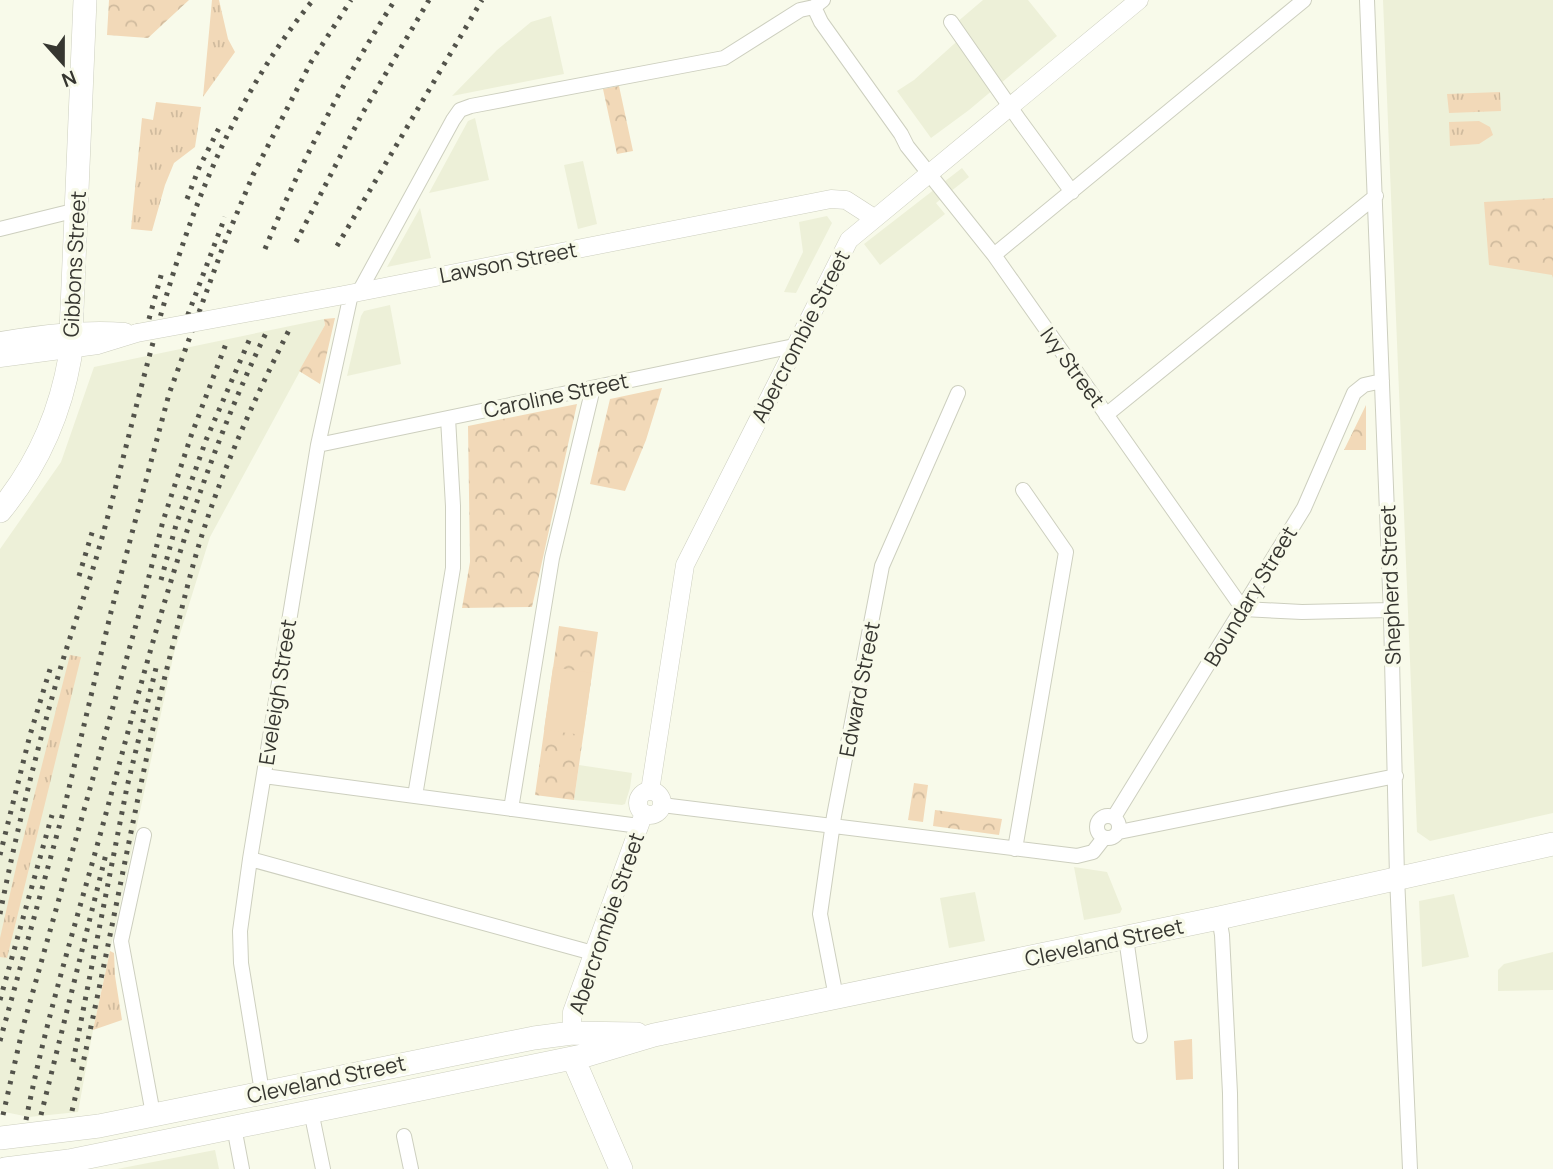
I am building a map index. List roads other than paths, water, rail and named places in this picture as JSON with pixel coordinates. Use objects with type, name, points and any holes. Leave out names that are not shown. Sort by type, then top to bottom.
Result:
[{"type":"main road","name":"Gibbons Street","points":[[0,511],[32,468],[49,433],[59,407],[71,340],[85,0]]},
{"type":"main road","name":"Cleveland Street","points":[[5,1169],[56,1166],[573,1058],[654,1035],[1126,938],[1553,844]]},
{"type":"main road","name":"Cleveland Street","points":[[7,1136],[87,1128],[500,1044],[572,1033],[654,1035]]},
{"type":"main road","points":[[500,1044],[573,1058],[621,1169]]},
{"type":"street","name":"Abercrombie Street","points":[[656,798],[685,565],[849,240],[1139,0]]},
{"type":"street","points":[[994,256],[1304,0]]},
{"type":"street","name":"Shepherd Street","points":[[1367,0],[1391,610],[1397,877],[1410,1169]]},
{"type":"street","name":"Eveleigh Street","points":[[262,1092],[241,963],[240,931],[318,445],[351,294],[460,110],[724,58],[800,10],[818,4]]},
{"type":"street","name":"Ivy Street","points":[[818,4],[821,22],[930,174],[994,256],[1243,609]]},
{"type":"street","points":[[951,22],[1072,192]]},
{"type":"street","points":[[1106,415],[1376,196]]},
{"type":"street","name":"Lawson Street","points":[[71,340],[98,345],[137,333],[831,200],[846,200],[874,218]]},
{"type":"street","points":[[0,229],[77,210]]},
{"type":"street","points":[[0,341],[71,340]]},
{"type":"street","points":[[0,358],[71,340]]},
{"type":"street","name":"Caroline Street","points":[[318,445],[794,346]]},
{"type":"street","name":"Boundary Street","points":[[1114,817],[1304,508],[1354,393],[1364,385],[1382,381]]},
{"type":"street","points":[[511,809],[552,558],[593,388]]},
{"type":"street","name":"Edward Street","points":[[836,997],[820,914],[832,826],[882,566],[958,393]]},
{"type":"street","points":[[415,796],[453,568],[448,418]]},
{"type":"street","points":[[1014,849],[1066,552],[1023,490]]},
{"type":"street","points":[[1243,609],[1301,612],[1391,610]]},
{"type":"street","points":[[264,776],[511,809],[642,820],[655,814],[656,798],[832,826],[1084,856],[1093,852],[1104,838]]},
{"type":"street","points":[[1104,838],[1113,838],[1119,832],[1396,776]]},
{"type":"street","points":[[1104,838],[1097,829],[1099,821],[1106,817],[1114,817],[1119,823],[1119,832]]},
{"type":"street","name":"Abercrombie Street","points":[[572,1033],[572,1012],[642,820]]},
{"type":"street","points":[[144,835],[121,941],[153,1114]]},
{"type":"street","points":[[250,859],[593,953]]},
{"type":"street","points":[[1219,918],[1230,1093],[1231,1169]]},
{"type":"street","points":[[1126,938],[1140,1037]]},
{"type":"street","points":[[311,1111],[323,1169]]},
{"type":"street","points":[[234,1128],[242,1169]]},
{"type":"street","points":[[404,1136],[411,1169]]},
{"type":"railway","points":[[0,914],[42,733],[98,552],[176,264],[201,195],[231,128],[268,63],[313,0]]},
{"type":"railway","points":[[0,1041],[64,809],[111,612],[169,394],[224,244],[253,175],[311,62],[351,0]]},
{"type":"railway","points":[[265,249],[324,122],[395,0]]},
{"type":"railway","points":[[296,242],[362,114],[429,0]]},
{"type":"railway","points":[[337,246],[482,0]]},
{"type":"railway","points":[[187,199],[220,126]]},
{"type":"railway","points":[[184,325],[225,217]]},
{"type":"railway","points":[[149,319],[162,272]]},
{"type":"railway","points":[[72,1111],[153,730],[191,572],[230,457],[290,328]]},
{"type":"railway","points":[[26,1120],[64,962],[176,566],[217,448],[266,333]]},
{"type":"railway","points":[[161,580],[176,525],[206,440],[251,336]]},
{"type":"railway","points":[[3,1115],[23,1027],[163,521],[227,341]]},
{"type":"railway","points":[[79,576],[94,526]]},
{"type":"railway","points":[[0,855],[30,735],[51,666]]},
{"type":"railway","points":[[73,1062],[127,787],[156,668]]},
{"type":"railway","points":[[0,1000],[52,815]]},
{"type":"railway","points":[[41,1115],[106,854]]}]
